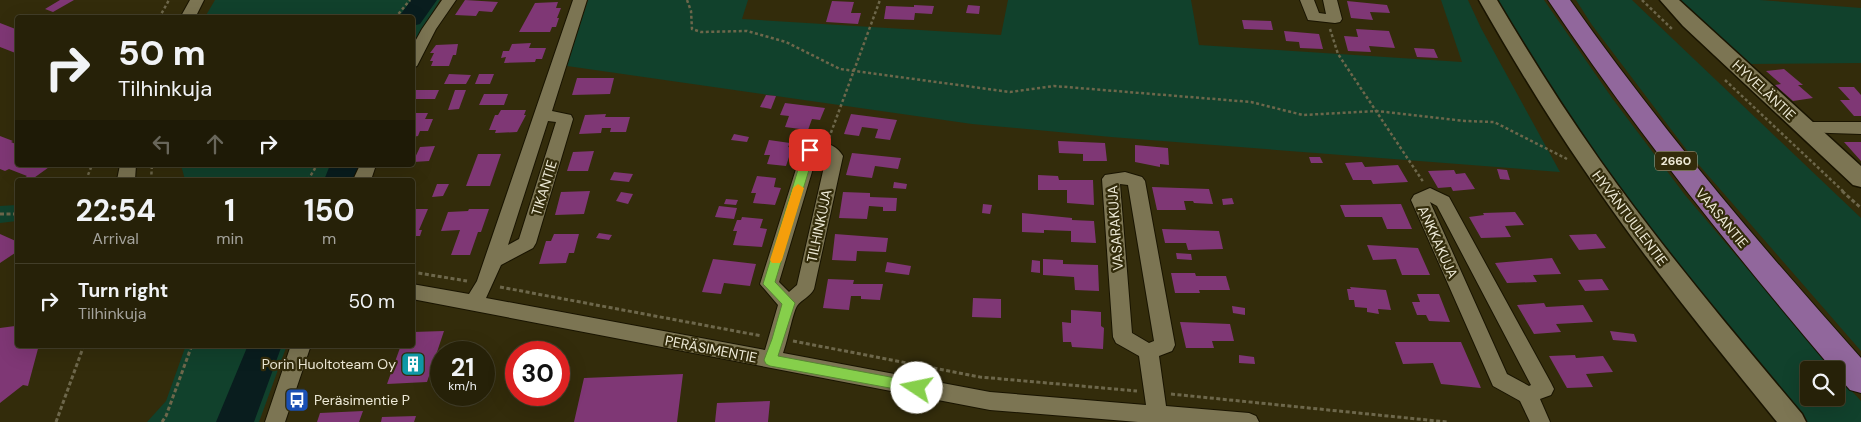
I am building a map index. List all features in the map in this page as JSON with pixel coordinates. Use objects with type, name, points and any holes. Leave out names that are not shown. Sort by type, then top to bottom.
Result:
[{"type":"main road","name":"VAASANTIE","points":[[1559,0],[1613,78],[1695,185],[1861,380]]},
{"type":"street","points":[[188,15],[196,0]]},
{"type":"street","points":[[415,56],[429,29],[449,0]]},
{"type":"street","name":"TIKANTIE","points":[[474,303],[485,284],[494,261],[580,0]]},
{"type":"street","points":[[1308,0],[1313,17],[1335,20],[1330,0]]},
{"type":"street","name":"HYVÄNTUULENTIE","points":[[1488,0],[1547,100],[1601,180],[1661,261],[1792,422]]},
{"type":"street","name":"HYVELÄNTIE","points":[[1669,0],[1861,179]]},
{"type":"street","name":"TIKANTIE","points":[[494,261],[527,243],[565,119],[542,114]]},
{"type":"street","points":[[1806,128],[1861,128]]},
{"type":"street","name":"TILHINKUJA","points":[[825,148],[834,156],[805,289],[788,303],[769,284],[810,150],[825,148]]},
{"type":"street","name":"VASARAKUJA","points":[[1111,178],[1125,178],[1136,181],[1165,345],[1148,352],[1123,338],[1111,178]]},
{"type":"street","name":"ANKKAKUJA","points":[[1430,194],[1443,202],[1544,389],[1528,395],[1500,380],[1420,200],[1430,194]]},
{"type":"street","name":"PERÄSIMENTIE","points":[[415,292],[990,402],[1155,418],[1249,422]]},
{"type":"street","points":[[770,360],[779,339],[788,303]]},
{"type":"street","points":[[274,422],[300,348]]},
{"type":"street","points":[[1148,352],[1154,393],[1155,418]]},
{"type":"street","points":[[1528,395],[1540,422]]},
{"type":"path","points":[[161,15],[169,0]]},
{"type":"path","points":[[398,15],[410,0]]},
{"type":"path","points":[[687,0],[691,11],[692,29],[701,32],[747,31],[786,42],[840,69],[1010,92],[1054,86],[1251,102],[1303,114],[1377,112],[1494,122],[1567,160]]},
{"type":"path","points":[[825,148],[880,0]]},
{"type":"path","points":[[1642,0],[1678,34]]},
{"type":"path","points":[[1326,18],[1338,54],[1406,154],[1430,194]]},
{"type":"path","points":[[1721,76],[1861,208]]},
{"type":"path","points":[[309,178],[316,167]]},
{"type":"path","points":[[0,214],[15,214]]},
{"type":"path","points":[[415,272],[980,377],[1447,422]]},
{"type":"path","points":[[56,422],[83,348]]},
{"type":"path","points":[[162,422],[166,416],[191,348]]},
{"type":"green space","points":[[215,0],[440,0],[415,42],[415,15],[206,15]]},
{"type":"green space","points":[[588,0],[748,0],[742,19],[1001,35],[1008,0],[1191,0],[1199,45],[1462,62],[1441,0],[1468,0],[1481,28],[1560,172],[1111,137],[972,124],[567,66]]},
{"type":"green space","points":[[1498,0],[1544,0],[1612,98],[1685,195],[1825,361],[1800,361],[1800,406],[1845,406],[1845,384],[1861,401],[1861,422],[1806,422],[1681,271],[1603,166],[1531,56]]},
{"type":"green space","points":[[1576,0],[1632,0],[1861,218],[1861,351],[1692,157],[1592,25]]},
{"type":"green space","points":[[1681,0],[1760,0],[1861,8],[1861,63],[1746,64]]},
{"type":"green space","points":[[182,167],[356,167],[351,178],[184,178]]},
{"type":"green space","points":[[15,205],[15,221],[0,223],[0,206]]},
{"type":"green space","points":[[185,348],[286,348],[259,422],[147,422],[166,401]]},
{"type":"building","points":[[60,0],[74,0],[53,12],[45,9]]},
{"type":"building","points":[[465,0],[498,2],[492,12],[479,11],[476,16],[455,15]]},
{"type":"building","points":[[832,1],[854,2],[851,13],[861,13],[858,24],[826,22]]},
{"type":"building","points":[[1347,1],[1387,5],[1390,13],[1370,12],[1373,20],[1351,18]]},
{"type":"building","points":[[558,2],[556,8],[561,8],[557,18],[559,18],[556,27],[552,27],[550,32],[519,32],[535,3]]},
{"type":"building","points":[[914,5],[934,6],[932,14],[915,13],[914,20],[884,19],[886,6],[914,7]]},
{"type":"building","points":[[968,5],[980,6],[979,14],[966,13]]},
{"type":"building","points":[[1242,20],[1271,21],[1273,30],[1244,29]]},
{"type":"building","points":[[0,23],[15,29],[15,53],[0,47]]},
{"type":"building","points":[[1356,29],[1389,31],[1395,48],[1369,46],[1371,52],[1348,51],[1344,36],[1358,37]]},
{"type":"building","points":[[1284,31],[1319,34],[1323,49],[1300,48],[1299,42],[1286,41]]},
{"type":"building","points":[[531,43],[529,48],[546,48],[542,59],[536,59],[535,62],[504,63],[506,57],[501,58],[503,51],[509,51],[512,44]]},
{"type":"building","points":[[458,44],[456,55],[453,55],[449,66],[431,66],[433,61],[430,61],[434,53],[430,53],[436,45]]},
{"type":"building","points":[[1414,48],[1434,49],[1438,58],[1417,57]]},
{"type":"building","points":[[1784,69],[1803,85],[1798,85],[1813,98],[1793,101],[1775,85],[1781,84],[1766,71]]},
{"type":"building","points":[[449,74],[471,75],[466,84],[444,84]]},
{"type":"building","points":[[479,74],[494,74],[490,84],[475,84]]},
{"type":"building","points":[[577,78],[614,78],[610,94],[572,95]]},
{"type":"building","points":[[1838,87],[1854,87],[1861,95],[1861,116],[1854,116],[1840,100],[1850,100]]},
{"type":"building","points":[[415,90],[439,90],[435,99],[415,99]]},
{"type":"building","points":[[455,90],[466,90],[459,109],[448,110]]},
{"type":"building","points":[[484,94],[508,94],[504,105],[479,105]]},
{"type":"building","points":[[766,95],[776,96],[771,109],[760,107]]},
{"type":"building","points":[[785,103],[825,108],[820,120],[812,119],[808,130],[785,127],[789,116],[780,115]]},
{"type":"building","points":[[501,110],[526,110],[524,115],[526,115],[517,132],[495,133],[496,130],[489,130],[495,115],[498,115]]},
{"type":"building","points":[[415,113],[428,113],[425,119],[433,119],[428,131],[420,131],[418,136],[415,136]]},
{"type":"building","points":[[606,114],[605,117],[630,117],[626,132],[610,132],[611,128],[602,128],[601,133],[579,134],[585,115]]},
{"type":"building","points":[[851,114],[897,120],[890,140],[875,138],[878,129],[862,127],[859,136],[844,134]]},
{"type":"building","points":[[734,134],[749,137],[747,142],[731,140]]},
{"type":"building","points":[[0,136],[15,144],[15,167],[49,167],[34,178],[24,178],[27,176],[9,169],[5,171],[0,169]]},
{"type":"building","points":[[769,140],[790,143],[788,147],[792,148],[786,166],[767,164],[770,155],[764,155]]},
{"type":"building","points":[[1058,141],[1105,143],[1107,161],[1083,161],[1083,154],[1059,153]]},
{"type":"building","points":[[1844,142],[1861,142],[1861,161]]},
{"type":"building","points":[[1135,145],[1168,148],[1169,165],[1160,164],[1160,167],[1135,162]]},
{"type":"building","points":[[435,146],[429,161],[415,162],[420,147]]},
{"type":"building","points":[[594,151],[588,171],[567,171],[573,152]]},
{"type":"building","points":[[852,153],[901,158],[898,169],[875,166],[872,178],[846,175]]},
{"type":"building","points":[[478,154],[501,154],[490,186],[466,186]]},
{"type":"building","points":[[1309,157],[1320,157],[1323,163],[1311,163]]},
{"type":"building","points":[[1362,162],[1365,167],[1398,165],[1408,182],[1373,184],[1371,180],[1353,180],[1345,163]]},
{"type":"building","points":[[1497,169],[1507,170],[1510,180],[1500,179]]},
{"type":"building","points":[[1454,170],[1456,174],[1465,173],[1475,189],[1453,191],[1451,187],[1438,188],[1428,171]]},
{"type":"building","points":[[614,172],[633,174],[629,182],[610,180]]},
{"type":"building","points":[[1038,175],[1058,176],[1059,180],[1093,180],[1094,205],[1067,203],[1067,190],[1038,190]]},
{"type":"building","points":[[757,176],[776,178],[774,187],[781,188],[775,205],[753,203],[756,193],[751,193]]},
{"type":"building","points":[[894,182],[907,184],[906,189],[893,188]]},
{"type":"building","points":[[437,184],[449,184],[443,196],[432,197]]},
{"type":"building","points":[[1152,187],[1209,189],[1213,204],[1184,201],[1186,210],[1157,210]]},
{"type":"building","points":[[590,191],[584,214],[555,215],[561,192]]},
{"type":"building","points":[[621,192],[633,194],[628,204],[616,201]]},
{"type":"building","points":[[843,192],[870,193],[870,197],[897,198],[896,211],[883,211],[883,207],[869,206],[867,219],[839,218]]},
{"type":"building","points":[[1232,198],[1234,204],[1223,205],[1222,199]]},
{"type":"building","points":[[726,199],[738,200],[736,205],[724,204]]},
{"type":"building","points":[[983,204],[992,205],[990,214],[982,213]]},
{"type":"building","points":[[1401,204],[1412,229],[1387,229],[1382,217],[1345,217],[1340,205]]},
{"type":"building","points":[[719,206],[737,208],[734,219],[715,217]]},
{"type":"building","points":[[415,209],[428,209],[419,230],[422,230],[420,236],[415,236]]},
{"type":"building","points":[[469,209],[489,209],[470,255],[451,255],[460,230],[441,231],[448,212],[468,211]]},
{"type":"building","points":[[1515,212],[1524,225],[1505,226],[1511,237],[1481,238],[1469,217],[1484,215],[1483,213]]},
{"type":"building","points":[[1022,213],[1094,221],[1096,243],[1071,242],[1071,231],[1044,230],[1044,233],[1022,232]]},
{"type":"building","points":[[742,217],[763,219],[760,228],[767,229],[762,247],[733,245],[737,231],[733,231],[737,220],[741,220]]},
{"type":"building","points":[[1162,229],[1219,231],[1223,249],[1188,250],[1186,243],[1165,243]]},
{"type":"building","points":[[599,233],[612,235],[609,240],[596,238]]},
{"type":"building","points":[[0,234],[15,241],[15,253],[0,263]]},
{"type":"building","points":[[554,234],[579,234],[574,253],[569,253],[566,263],[539,264],[546,241],[551,241]]},
{"type":"building","points":[[835,234],[888,238],[886,252],[857,251],[856,261],[832,260]]},
{"type":"building","points":[[1596,234],[1606,248],[1579,250],[1569,235]]},
{"type":"building","points":[[1367,245],[1418,248],[1430,275],[1402,275],[1396,259],[1373,260]]},
{"type":"building","points":[[1176,253],[1191,254],[1192,260],[1177,259]]},
{"type":"building","points":[[1552,258],[1561,274],[1533,275],[1537,282],[1507,283],[1495,263]]},
{"type":"building","points":[[713,259],[756,264],[750,286],[724,283],[721,294],[702,292]]},
{"type":"building","points":[[1043,259],[1063,260],[1063,264],[1098,265],[1099,291],[1075,290],[1074,277],[1043,275]]},
{"type":"building","points":[[1032,260],[1040,261],[1040,273],[1031,272]]},
{"type":"building","points":[[887,262],[911,266],[909,275],[885,272]]},
{"type":"building","points":[[1171,273],[1195,273],[1196,276],[1226,276],[1230,290],[1199,290],[1200,293],[1175,293]]},
{"type":"building","points":[[828,279],[854,280],[853,284],[883,284],[880,300],[861,299],[861,296],[851,296],[849,310],[823,308]]},
{"type":"building","points":[[1602,279],[1609,290],[1585,291],[1578,280]]},
{"type":"building","points":[[1350,287],[1386,290],[1391,310],[1378,309],[1379,314],[1367,312],[1367,308],[1355,307],[1354,300],[1349,300],[1347,289],[1351,289]]},
{"type":"building","points":[[1417,294],[1439,294],[1450,322],[1429,321],[1426,315],[1417,315],[1412,302],[1420,302]]},
{"type":"building","points":[[973,298],[1001,299],[1001,318],[972,317]]},
{"type":"building","points":[[1544,303],[1546,307],[1583,305],[1593,322],[1556,324],[1561,332],[1534,334],[1517,305]]},
{"type":"building","points":[[1232,306],[1245,308],[1245,315],[1233,313]]},
{"type":"building","points":[[1071,310],[1101,312],[1101,326],[1104,328],[1103,349],[1072,347],[1071,342],[1063,342],[1062,322],[1071,323]]},
{"type":"building","points":[[1180,322],[1230,324],[1234,341],[1212,341],[1214,348],[1186,348]]},
{"type":"building","points":[[15,326],[15,348],[38,348],[28,386],[23,385],[0,403],[0,328]]},
{"type":"building","name":"Porin Huoltoteam Oy","points":[[444,331],[441,341],[430,341],[430,373],[427,382],[387,384],[400,348],[415,348],[415,332]]},
{"type":"building","points":[[1610,331],[1634,334],[1637,342],[1613,340]]},
{"type":"building","points":[[1395,342],[1461,342],[1481,388],[1441,384],[1433,363],[1403,364]]},
{"type":"building","points":[[1239,355],[1254,357],[1255,364],[1239,363]]},
{"type":"building","points":[[1575,355],[1576,358],[1603,356],[1613,372],[1586,374],[1593,387],[1567,388],[1549,356]]},
{"type":"building","points":[[683,374],[677,422],[574,422],[584,378]]},
{"type":"building","points":[[770,401],[768,422],[715,422],[717,403]]},
{"type":"building","points":[[363,411],[359,422],[317,422],[320,413]]},
{"type":"building","points":[[416,416],[414,422],[381,422],[382,417]]},
{"type":"waterway","points":[[413,15],[424,0]]},
{"type":"waterway","points":[[340,178],[344,167]]},
{"type":"waterway","points":[[235,422],[264,348]]},
{"type":"slow traffic","points":[[776,260],[798,188]]},
{"type":"place","name":"Porin Huoltoteam Oy","points":[[413,364]]},
{"type":"place","name":"Peräsimentie P","points":[[297,400]]},
{"type":"route","points":[[810,150],[769,284],[788,303],[779,339],[770,360],[917,388]]}]
